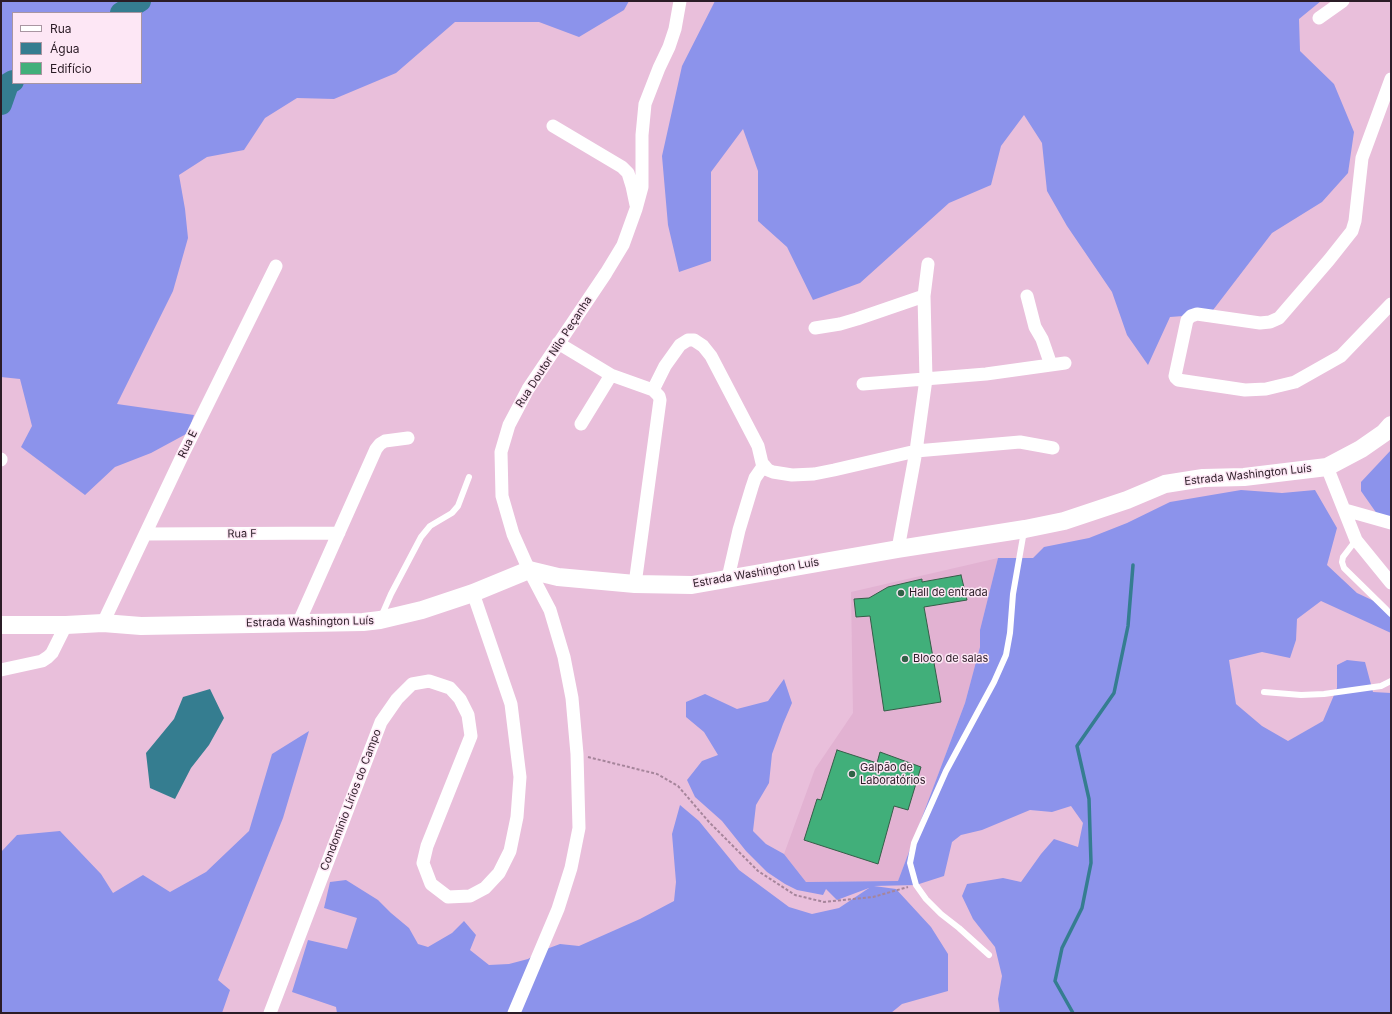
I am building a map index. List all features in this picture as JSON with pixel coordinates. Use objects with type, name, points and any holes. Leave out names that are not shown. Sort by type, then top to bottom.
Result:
[{"type":"street","name":"Rua Doutor Nilo Peçanha","points":[[514,1013],[558,909],[571,868],[579,828],[578,754],[572,698],[564,657],[550,610],[529,570],[513,534],[502,496],[501,452],[509,425],[528,389],[606,273],[623,245],[642,187],[642,135],[646,104],[658,68],[669,47],[675,29],[680,1]]},
{"type":"street","points":[[1319,18],[1343,1]]},
{"type":"street","points":[[1391,79],[1362,158],[1355,221],[1352,231],[1279,318],[1270,322],[1260,323],[1197,314],[1191,316],[1187,320],[1175,376],[1178,380],[1245,390],[1266,389],[1295,382],[1341,356],[1391,304]]},
{"type":"street","name":"Rua Doutor Nilo Peçanha","points":[[553,126],[622,167],[628,173],[636,209]]},
{"type":"street","points":[[898,549],[916,451],[926,379],[924,296],[928,264]]},
{"type":"street","name":"Rua E","points":[[103,623],[184,452],[276,266]]},
{"type":"street","points":[[815,328],[840,324],[924,296]]},
{"type":"street","points":[[1026,296],[1031,316],[1045,348],[1050,365]]},
{"type":"street","points":[[653,390],[665,366],[680,345],[688,340],[694,340],[703,346],[711,356],[758,446],[762,463],[768,470],[792,475],[814,474],[916,451],[1020,442],[1053,448]]},
{"type":"street","points":[[558,344],[612,375],[653,390],[659,396],[660,400],[635,584]]},
{"type":"street","points":[[862,384],[986,374],[1065,363]]},
{"type":"street","points":[[581,424],[612,375]]},
{"type":"street","points":[[1327,467],[1361,449],[1384,433],[1391,425]]},
{"type":"street","points":[[298,624],[376,449],[385,441],[408,438]]},
{"type":"street","points":[[728,578],[739,530],[752,488],[764,465]]},
{"type":"street","name":"Estrada Washington Luís","points":[[1,625],[66,626],[103,623],[141,626],[363,622],[380,620],[422,610],[529,570],[558,577],[635,584],[692,585],[898,549],[1025,529],[1064,521],[1127,500],[1165,484],[1203,478],[1244,476],[1327,467],[1356,540],[1391,583]]},
{"type":"street","points":[[1345,510],[1391,523]]},
{"type":"street","name":"Rua F","points":[[146,534],[338,534]]},
{"type":"street","name":"Condomínio Lírios do Campo","points":[[270,1013],[380,722],[397,699],[412,684],[429,681],[450,688],[460,699],[468,715],[471,736],[427,846],[423,863],[431,884],[448,897],[470,896],[485,888],[499,873],[510,852],[517,818],[520,777],[511,704],[473,592]]},
{"type":"street","points":[[1,670],[42,661],[48,657],[52,653],[66,626]]},
{"type":"lane","points":[[380,620],[391,594],[421,537],[430,526],[452,512],[458,506],[469,477]]},
{"type":"lane","points":[[989,955],[959,928],[940,914],[926,898],[916,885],[910,863],[914,843],[946,771],[994,682],[1006,655],[1010,633],[1013,594],[1025,529]]},
{"type":"lane","points":[[1356,540],[1343,557],[1342,562],[1344,568],[1391,614]]},
{"type":"lane","points":[[1264,692],[1301,696],[1381,686],[1391,681]]},
{"type":"path","points":[[578,754],[657,774],[678,786],[709,822],[758,871],[795,895],[824,902],[873,897],[916,885]]},
{"type":"shaded area","points":[[1,1],[629,1],[624,10],[579,37],[539,22],[455,22],[396,73],[334,99],[297,98],[265,118],[244,150],[207,157],[179,175],[188,238],[173,291],[117,404],[194,415],[188,433],[151,453],[115,467],[85,495],[21,447],[32,426],[20,379],[1,377]]},
{"type":"shaded area","points":[[715,1],[1321,1],[1299,19],[1300,51],[1334,84],[1354,132],[1348,173],[1322,202],[1272,233],[1210,314],[1170,317],[1148,365],[1127,335],[1112,292],[1067,226],[1047,191],[1042,143],[1024,115],[1001,146],[991,185],[949,203],[860,283],[813,300],[787,247],[758,221],[758,171],[743,129],[711,172],[711,261],[679,272],[668,225],[662,156],[682,66]]},
{"type":"shaded area","points":[[1391,450],[1391,523],[1382,521],[1361,491],[1361,482]]},
{"type":"shaded area","points":[[1241,490],[1282,493],[1315,490],[1337,528],[1327,565],[1357,593],[1391,609],[1391,633],[1321,601],[1297,619],[1296,640],[1290,658],[1262,652],[1229,660],[1236,704],[1262,726],[1288,741],[1323,721],[1337,688],[1337,665],[1347,660],[1365,662],[1373,692],[1391,693],[1391,1013],[1000,1013],[998,999],[1002,976],[995,947],[973,919],[962,896],[967,884],[1003,878],[1021,882],[1054,839],[1078,847],[1083,823],[1071,806],[1052,812],[1030,810],[982,830],[961,835],[952,842],[944,876],[916,885],[874,886],[896,889],[931,927],[948,954],[948,991],[902,1004],[891,1013],[337,1013],[336,1007],[292,992],[308,940],[347,949],[357,918],[324,908],[330,882],[346,880],[378,900],[409,928],[418,944],[428,947],[452,933],[464,921],[476,935],[470,950],[489,965],[509,964],[528,959],[541,951],[560,944],[579,946],[640,919],[674,901],[676,882],[672,834],[680,805],[699,821],[739,870],[789,907],[812,914],[839,908],[869,888],[837,900],[826,889],[823,895],[797,890],[785,884],[767,872],[746,851],[722,821],[695,797],[687,780],[702,761],[718,755],[704,732],[686,717],[686,702],[705,694],[737,709],[768,701],[784,679],[792,703],[772,754],[769,783],[756,805],[753,831],[766,844],[784,854],[806,882],[898,881],[965,703],[980,647],[980,630],[998,558],[1033,558],[1044,547],[1089,538],[1127,523],[1170,502]]},
{"type":"shaded area","points":[[998,558],[980,630],[980,647],[965,703],[898,881],[806,882],[784,854],[815,769],[853,713],[851,592]]},
{"type":"shaded area","points":[[309,731],[283,818],[218,980],[230,990],[222,1013],[1,1013],[1,852],[17,835],[60,831],[101,874],[113,893],[143,875],[170,892],[206,872],[249,831],[272,754]]},
{"type":"water","points":[[210,689],[224,718],[209,745],[191,768],[175,799],[150,788],[146,753],[174,719],[183,697]]},
{"type":"building","name":"Bloco de salas","points":[[961,575],[967,600],[924,607],[941,702],[884,711],[870,616],[856,617],[854,599],[869,598],[888,587],[922,579],[922,582]]},
{"type":"building","points":[[837,750],[877,763],[880,752],[921,767],[908,810],[894,806],[878,864],[804,840],[817,799],[821,800]]},
{"type":"waterway","points":[[123,12],[140,1]]},
{"type":"waterway","points":[[1,104],[8,84],[12,82]]},
{"type":"waterway","points":[[1073,1013],[1055,981],[1062,948],[1082,908],[1091,863],[1089,799],[1077,746],[1114,693],[1128,626],[1133,565]]},
{"type":"place","name":"Hall de entrada","points":[[901,593]]},
{"type":"place","name":"Bloco de salas","points":[[905,659]]},
{"type":"place","name":"Galpão de Laboratórios","points":[[852,774]]}]
